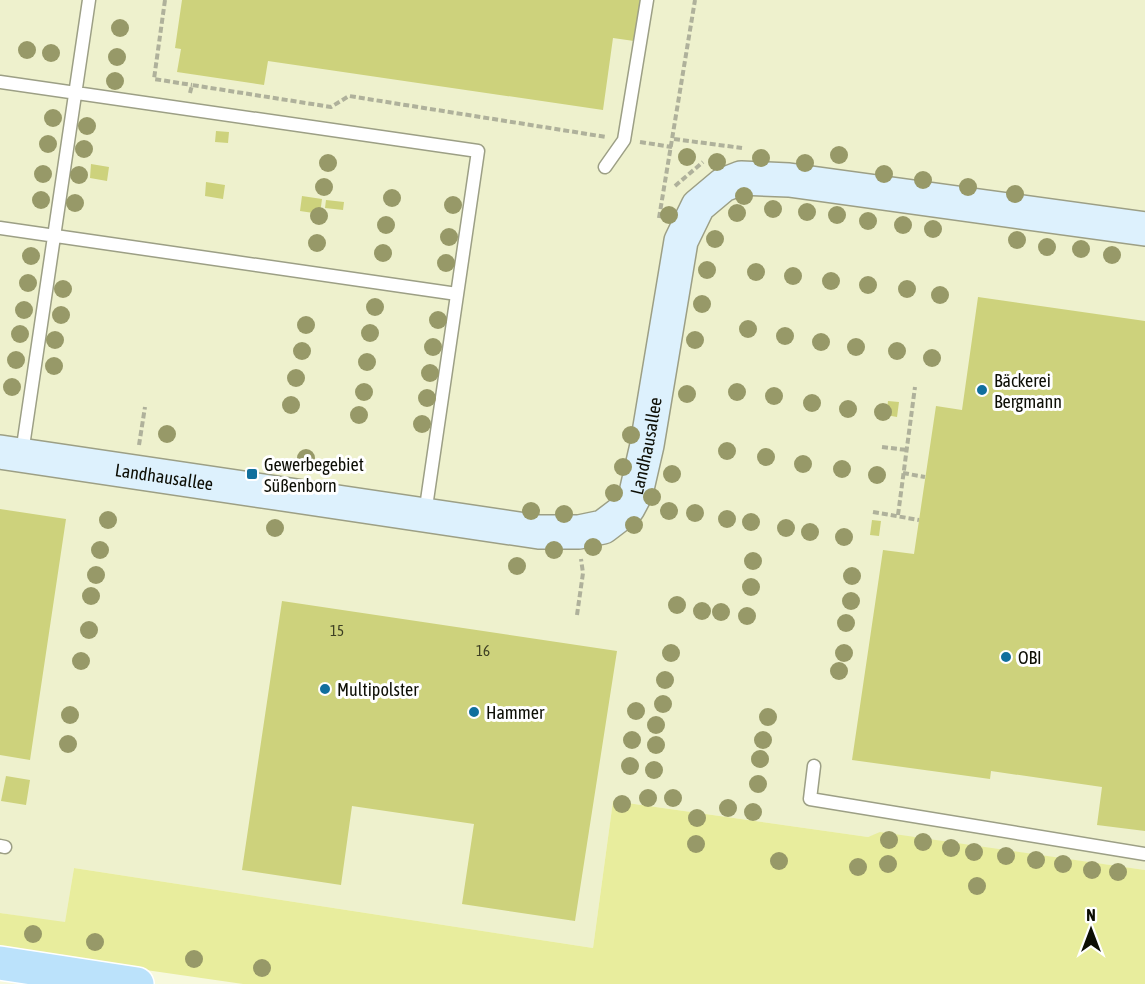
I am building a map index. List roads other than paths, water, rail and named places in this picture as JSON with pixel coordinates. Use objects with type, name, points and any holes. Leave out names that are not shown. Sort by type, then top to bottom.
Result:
[{"type":"main road","points":[[0,963],[137,984]]},
{"type":"street","name":"Landhausallee","points":[[11,454],[539,532],[603,527],[628,508],[636,493],[647,445],[681,241],[698,206],[723,185],[741,178],[789,180],[1145,229]]},
{"type":"lane","points":[[11,454],[54,236],[89,0]]},
{"type":"lane","points":[[605,167],[624,140],[647,0]]},
{"type":"lane","points":[[0,82],[478,151],[425,515]]},
{"type":"lane","points":[[0,228],[457,294]]},
{"type":"lane","points":[[814,766],[810,799],[1145,854]]},
{"type":"place","name":"Bäckerei Bergmann","points":[[982,390]]},
{"type":"place","name":"Gewerbegebiet Süßenborn","points":[[252,474]]},
{"type":"place","name":"OBI","points":[[1006,657]]},
{"type":"place","name":"Multipolster","points":[[325,689]]},
{"type":"place","name":"Hammer","points":[[474,712]]}]
